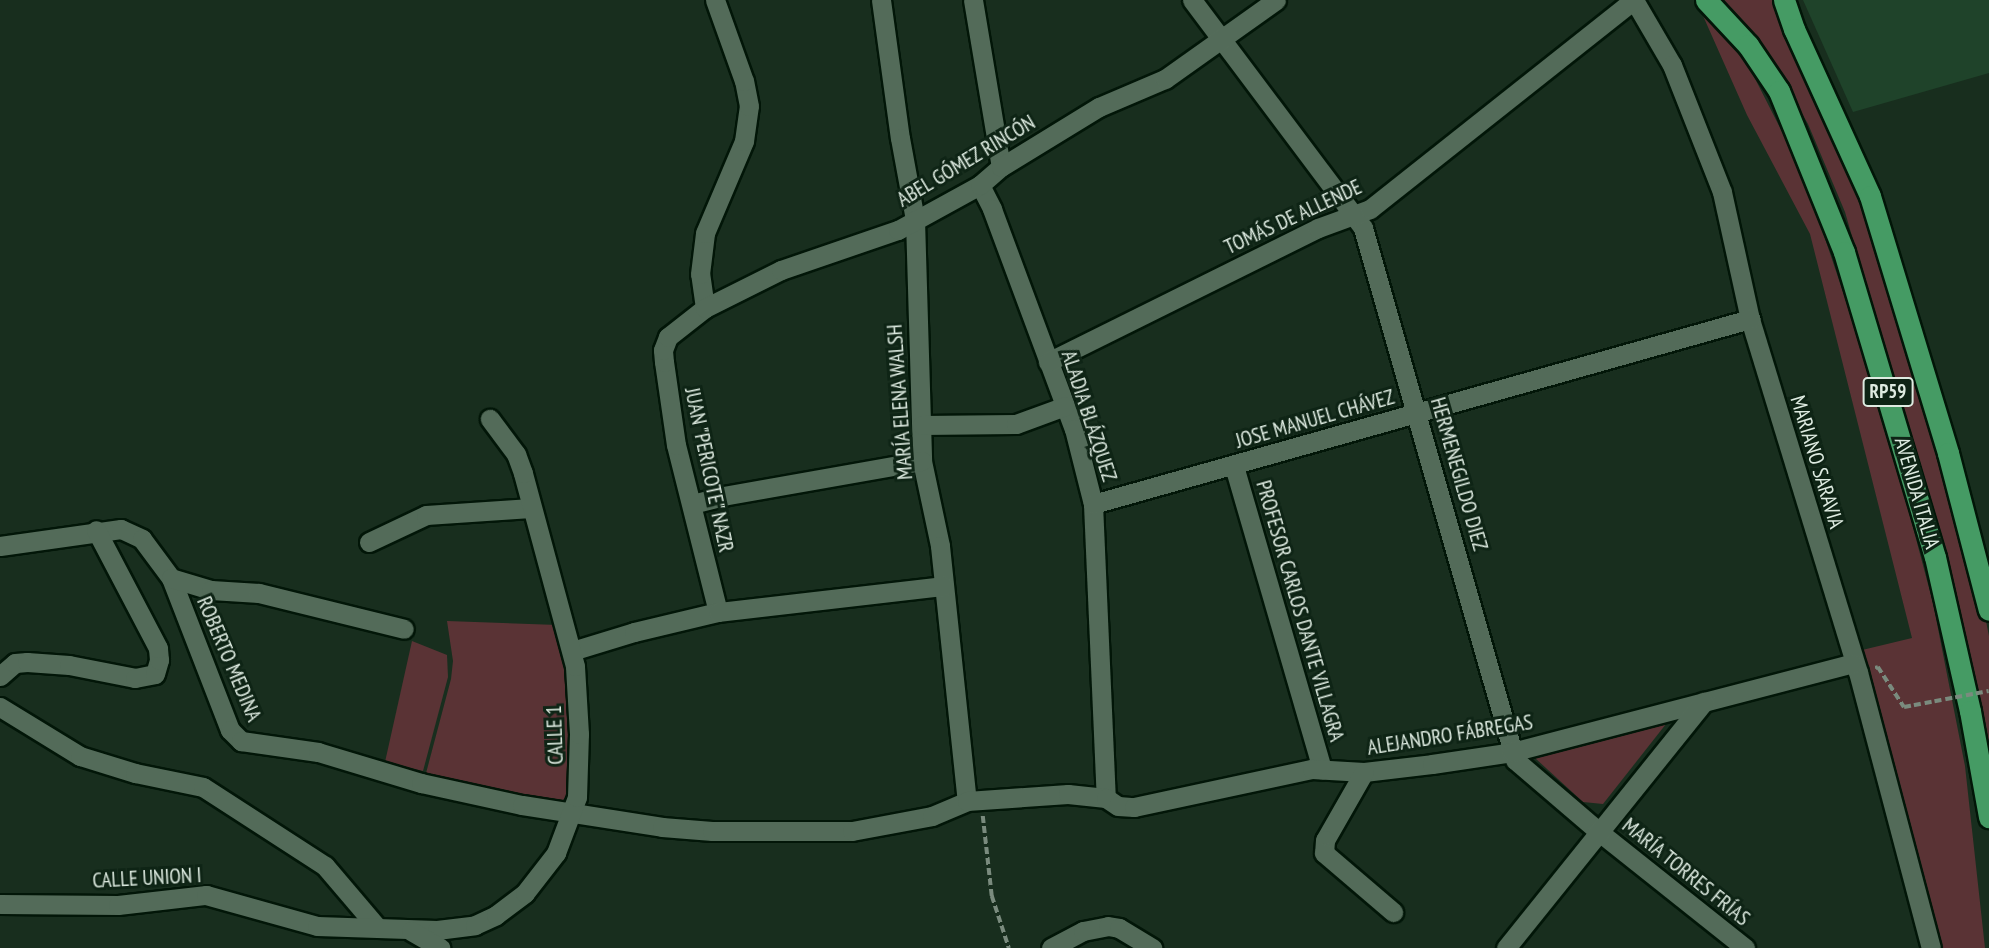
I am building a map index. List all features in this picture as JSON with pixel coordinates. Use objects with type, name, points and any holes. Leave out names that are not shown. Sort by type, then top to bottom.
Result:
[{"type":"main road","name":"AVENIDA ITALIA","points":[[1706,0],[1748,45],[1779,91],[1844,252],[1935,557],[1970,711],[1989,817]]},
{"type":"main road","name":"AVENIDA ITALIA","points":[[1784,0],[1794,29],[1870,196],[1948,453],[1989,610]]},
{"type":"street","points":[[705,308],[700,274],[705,233],[744,141],[749,106],[744,81],[715,0]]},
{"type":"street","name":"MARÍA ELENA WALSH","points":[[881,0],[900,138],[915,220],[914,267],[922,461],[940,547],[974,801]]},
{"type":"street","points":[[973,0],[1001,167]]},
{"type":"street","name":"HERMENEGILDO DIEZ","points":[[1192,0],[1356,214],[1363,228],[1512,752],[1520,765],[1598,831]]},
{"type":"street","name":"ABEL GÓMEZ RINCÓN","points":[[668,337],[705,308],[793,265],[873,239],[980,185],[1001,167],[1099,107],[1165,79],[1224,40],[1276,0]]},
{"type":"street","name":"TOMÁS DE ALLENDE","points":[[1048,362],[1318,228],[1370,209],[1634,0]]},
{"type":"street","name":"MARIANO SARAVIA","points":[[1634,0],[1672,65],[1714,171],[1750,319],[1855,667],[1931,948]]},
{"type":"street","name":"ALADIA BLÁZQUEZ","points":[[980,185],[992,209],[1065,406],[1093,504],[1106,798]]},
{"type":"street","name":"JOSE MANUEL CHÁVEZ","points":[[1093,504],[1750,319]]},
{"type":"street","name":"JUAN \"PERICOTE\" NAZR","points":[[668,337],[663,350],[676,445],[718,612]]},
{"type":"street","points":[[922,425],[1016,424],[1065,406]]},
{"type":"street","name":"CALLE 1","points":[[377,927],[437,930],[465,927],[496,915],[525,893],[556,853],[579,782],[578,721],[572,651],[516,454],[490,419]]},
{"type":"street","points":[[692,504],[922,461]]},
{"type":"street","name":"PROFESOR CARLOS DANTE VILLAGRA","points":[[1234,466],[1322,769]]},
{"type":"street","points":[[369,542],[426,515],[531,508]]},
{"type":"street","name":"ROBERTO MEDINA","points":[[0,546],[121,528],[142,539],[170,578],[230,730],[241,741],[318,752],[421,783],[570,814],[712,831],[852,831],[932,816],[974,801]]},
{"type":"street","points":[[0,676],[15,663],[27,662],[69,665],[135,678],[155,674],[159,660],[158,648],[96,530]]},
{"type":"street","points":[[170,578],[211,590],[259,593],[404,629]]},
{"type":"street","points":[[572,651],[634,632],[718,612],[944,586]]},
{"type":"street","name":"ALEJANDRO FÁBREGAS","points":[[974,801],[1068,794],[1106,798],[1118,806],[1134,807],[1322,769],[1364,772],[1512,752],[1704,702],[1855,667]]},
{"type":"street","points":[[1506,948],[1704,702]]},
{"type":"street","points":[[0,707],[80,756],[135,773],[203,787],[325,866],[377,927]]},
{"type":"street","points":[[1364,772],[1325,840],[1324,853],[1393,912]]},
{"type":"street","name":"MARÍA TORRES FRÍAS","points":[[1598,831],[1745,948]]},
{"type":"street","name":"CALLE UNION I","points":[[0,904],[118,905],[206,895],[317,926],[377,927]]},
{"type":"street","points":[[1051,948],[1083,931],[1108,926],[1119,928],[1152,948]]},
{"type":"street","points":[[452,948],[465,927]]},
{"type":"street","points":[[405,929],[440,948]]},
{"type":"path","points":[[1855,667],[1878,667],[1904,707],[1989,691]]},
{"type":"path","points":[[974,801],[992,896],[1009,948]]},
{"type":"shaded area","points":[[1696,0],[1743,55],[1803,173],[1879,399],[1933,603],[1965,766],[1985,948],[1941,948],[1858,651],[1912,638],[1810,234],[1747,115]]},
{"type":"shaded area","points":[[1719,0],[1779,0],[1880,249],[1985,616],[1989,636],[1989,754],[1981,705],[1950,577],[1845,212],[1808,124],[1759,40]]},
{"type":"shaded area","points":[[447,621],[558,625],[573,729],[568,794],[563,800],[554,803],[425,777],[451,679],[453,661]]},
{"type":"shaded area","points":[[412,641],[447,655],[448,677],[423,771],[385,762]]},
{"type":"shaded area","points":[[1666,724],[1603,804],[1583,802],[1535,758]]},
{"type":"building","points":[[1803,0],[1989,0],[1989,73],[1853,112]]}]
